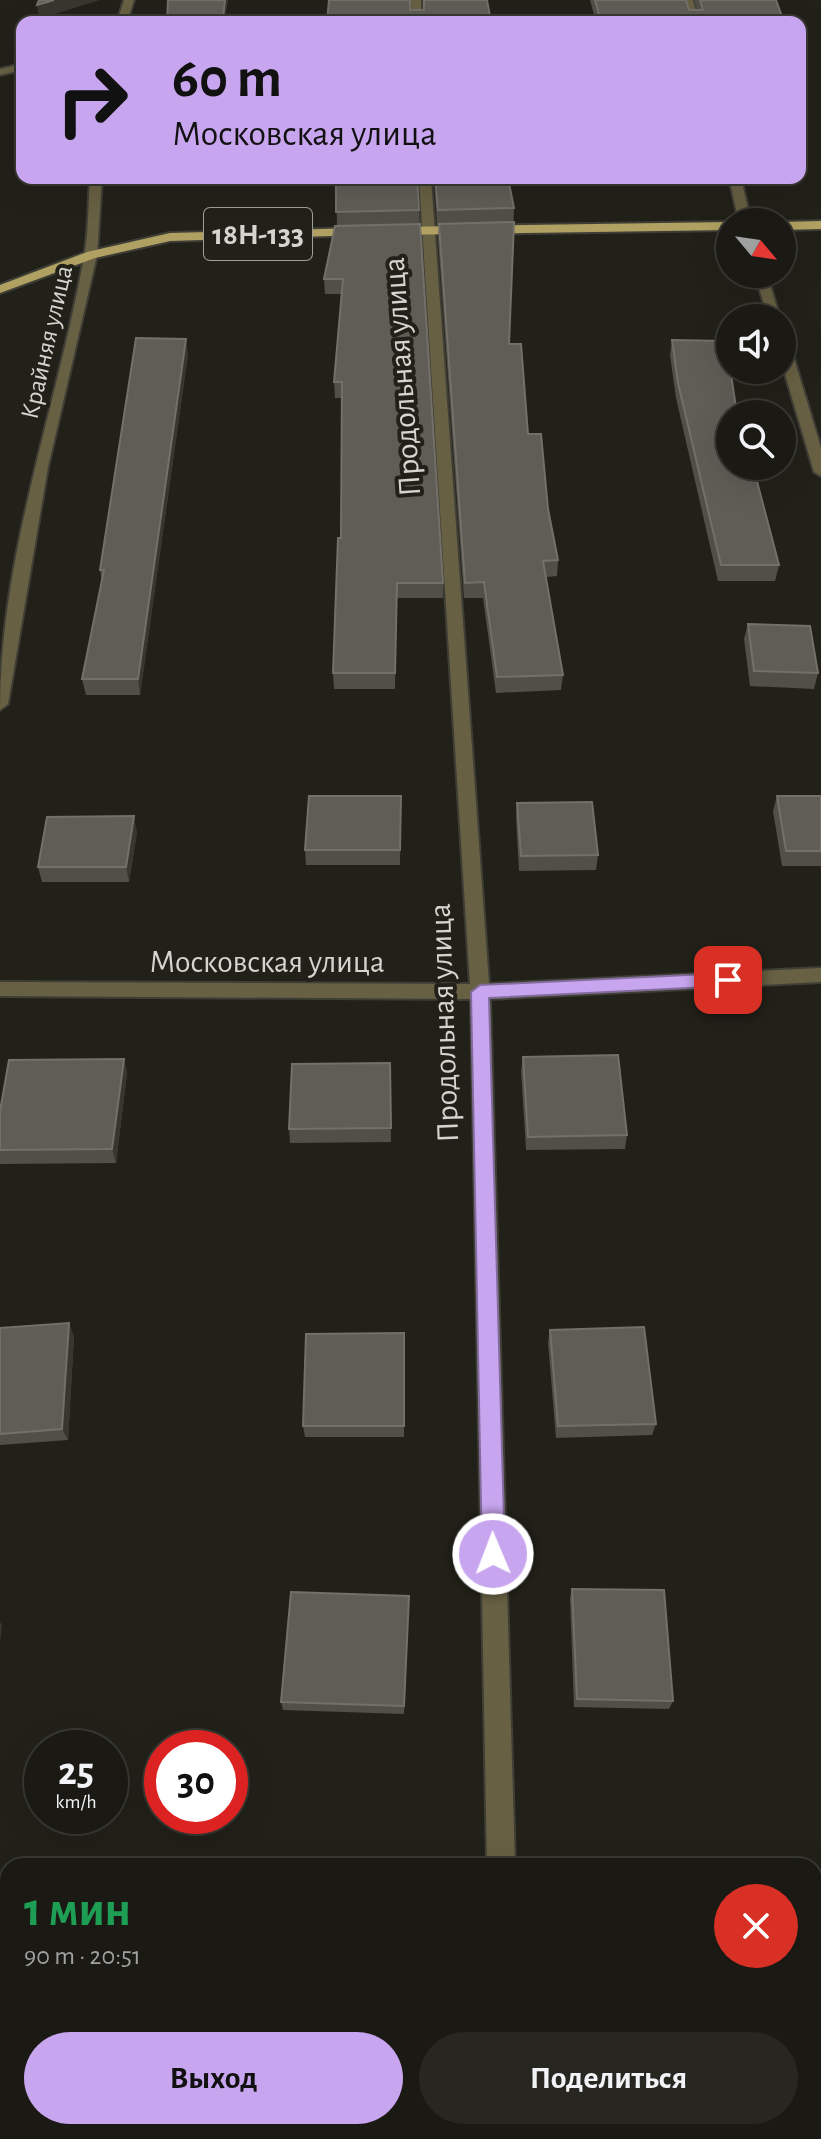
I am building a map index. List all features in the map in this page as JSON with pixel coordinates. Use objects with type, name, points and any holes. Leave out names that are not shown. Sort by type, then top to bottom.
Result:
[{"type":"main road","points":[[796,226],[821,225]]},
{"type":"main road","points":[[381,231],[716,226]]},
{"type":"main road","name":"18Н-133","points":[[0,289],[91,255],[170,237],[366,231]]},
{"type":"street","name":"Крайняя улица","points":[[0,704],[41,467],[91,255],[96,184]]},
{"type":"street","name":"Продольная улица","points":[[425,184],[480,992],[501,1858]]},
{"type":"street","points":[[736,184],[742,208]]},
{"type":"street","points":[[795,384],[821,472]]},
{"type":"street","name":"Московская улица","points":[[0,989],[480,992],[821,975]]},
{"type":"building","points":[[168,0],[225,0],[223,16],[167,16]]},
{"type":"building","points":[[329,0],[410,0],[410,10],[424,10],[424,0],[487,0],[490,16],[328,16]]},
{"type":"building","points":[[595,0],[686,0],[689,10],[703,10],[700,0],[776,0],[782,16],[599,16]]},
{"type":"building","points":[[336,184],[417,184],[419,210],[336,212]]},
{"type":"building","points":[[436,184],[509,184],[514,208],[438,210]]},
{"type":"building","points":[[514,222],[509,344],[521,344],[528,434],[541,434],[548,509],[558,560],[543,561],[563,675],[497,677],[484,582],[465,583],[439,224]]},
{"type":"building","points":[[420,224],[443,583],[397,583],[395,673],[333,673],[338,538],[341,538],[342,382],[334,382],[343,279],[324,279],[335,226]]},
{"type":"building","points":[[136,338],[186,339],[138,679],[82,679],[104,570],[100,570]]},
{"type":"building","points":[[672,340],[716,341],[716,384],[732,384],[735,400],[716,400],[716,480],[757,480],[779,565],[721,565],[678,383]]},
{"type":"building","points":[[748,624],[810,626],[818,673],[754,671]]},
{"type":"building","points":[[309,796],[401,796],[400,850],[305,850]]},
{"type":"building","points":[[777,796],[821,796],[821,851],[786,851]]},
{"type":"building","points":[[592,802],[598,855],[521,856],[517,803]]},
{"type":"building","points":[[134,816],[126,867],[38,867],[47,817]]},
{"type":"building","points":[[618,1055],[627,1135],[528,1137],[523,1057]]},
{"type":"building","points":[[124,1059],[112,1149],[0,1150],[0,1111],[9,1060]]},
{"type":"building","points":[[390,1063],[391,1128],[289,1129],[292,1064]]},
{"type":"building","points":[[69,1323],[62,1429],[0,1434],[0,1328]]},
{"type":"building","points":[[644,1327],[656,1424],[558,1426],[550,1330]]},
{"type":"building","points":[[404,1333],[404,1426],[303,1426],[306,1334]]},
{"type":"building","points":[[572,1589],[664,1590],[673,1701],[577,1699]]},
{"type":"building","points":[[291,1592],[409,1596],[404,1706],[281,1702]]},
{"type":"route","points":[[493,1554],[480,992],[728,980]]}]
